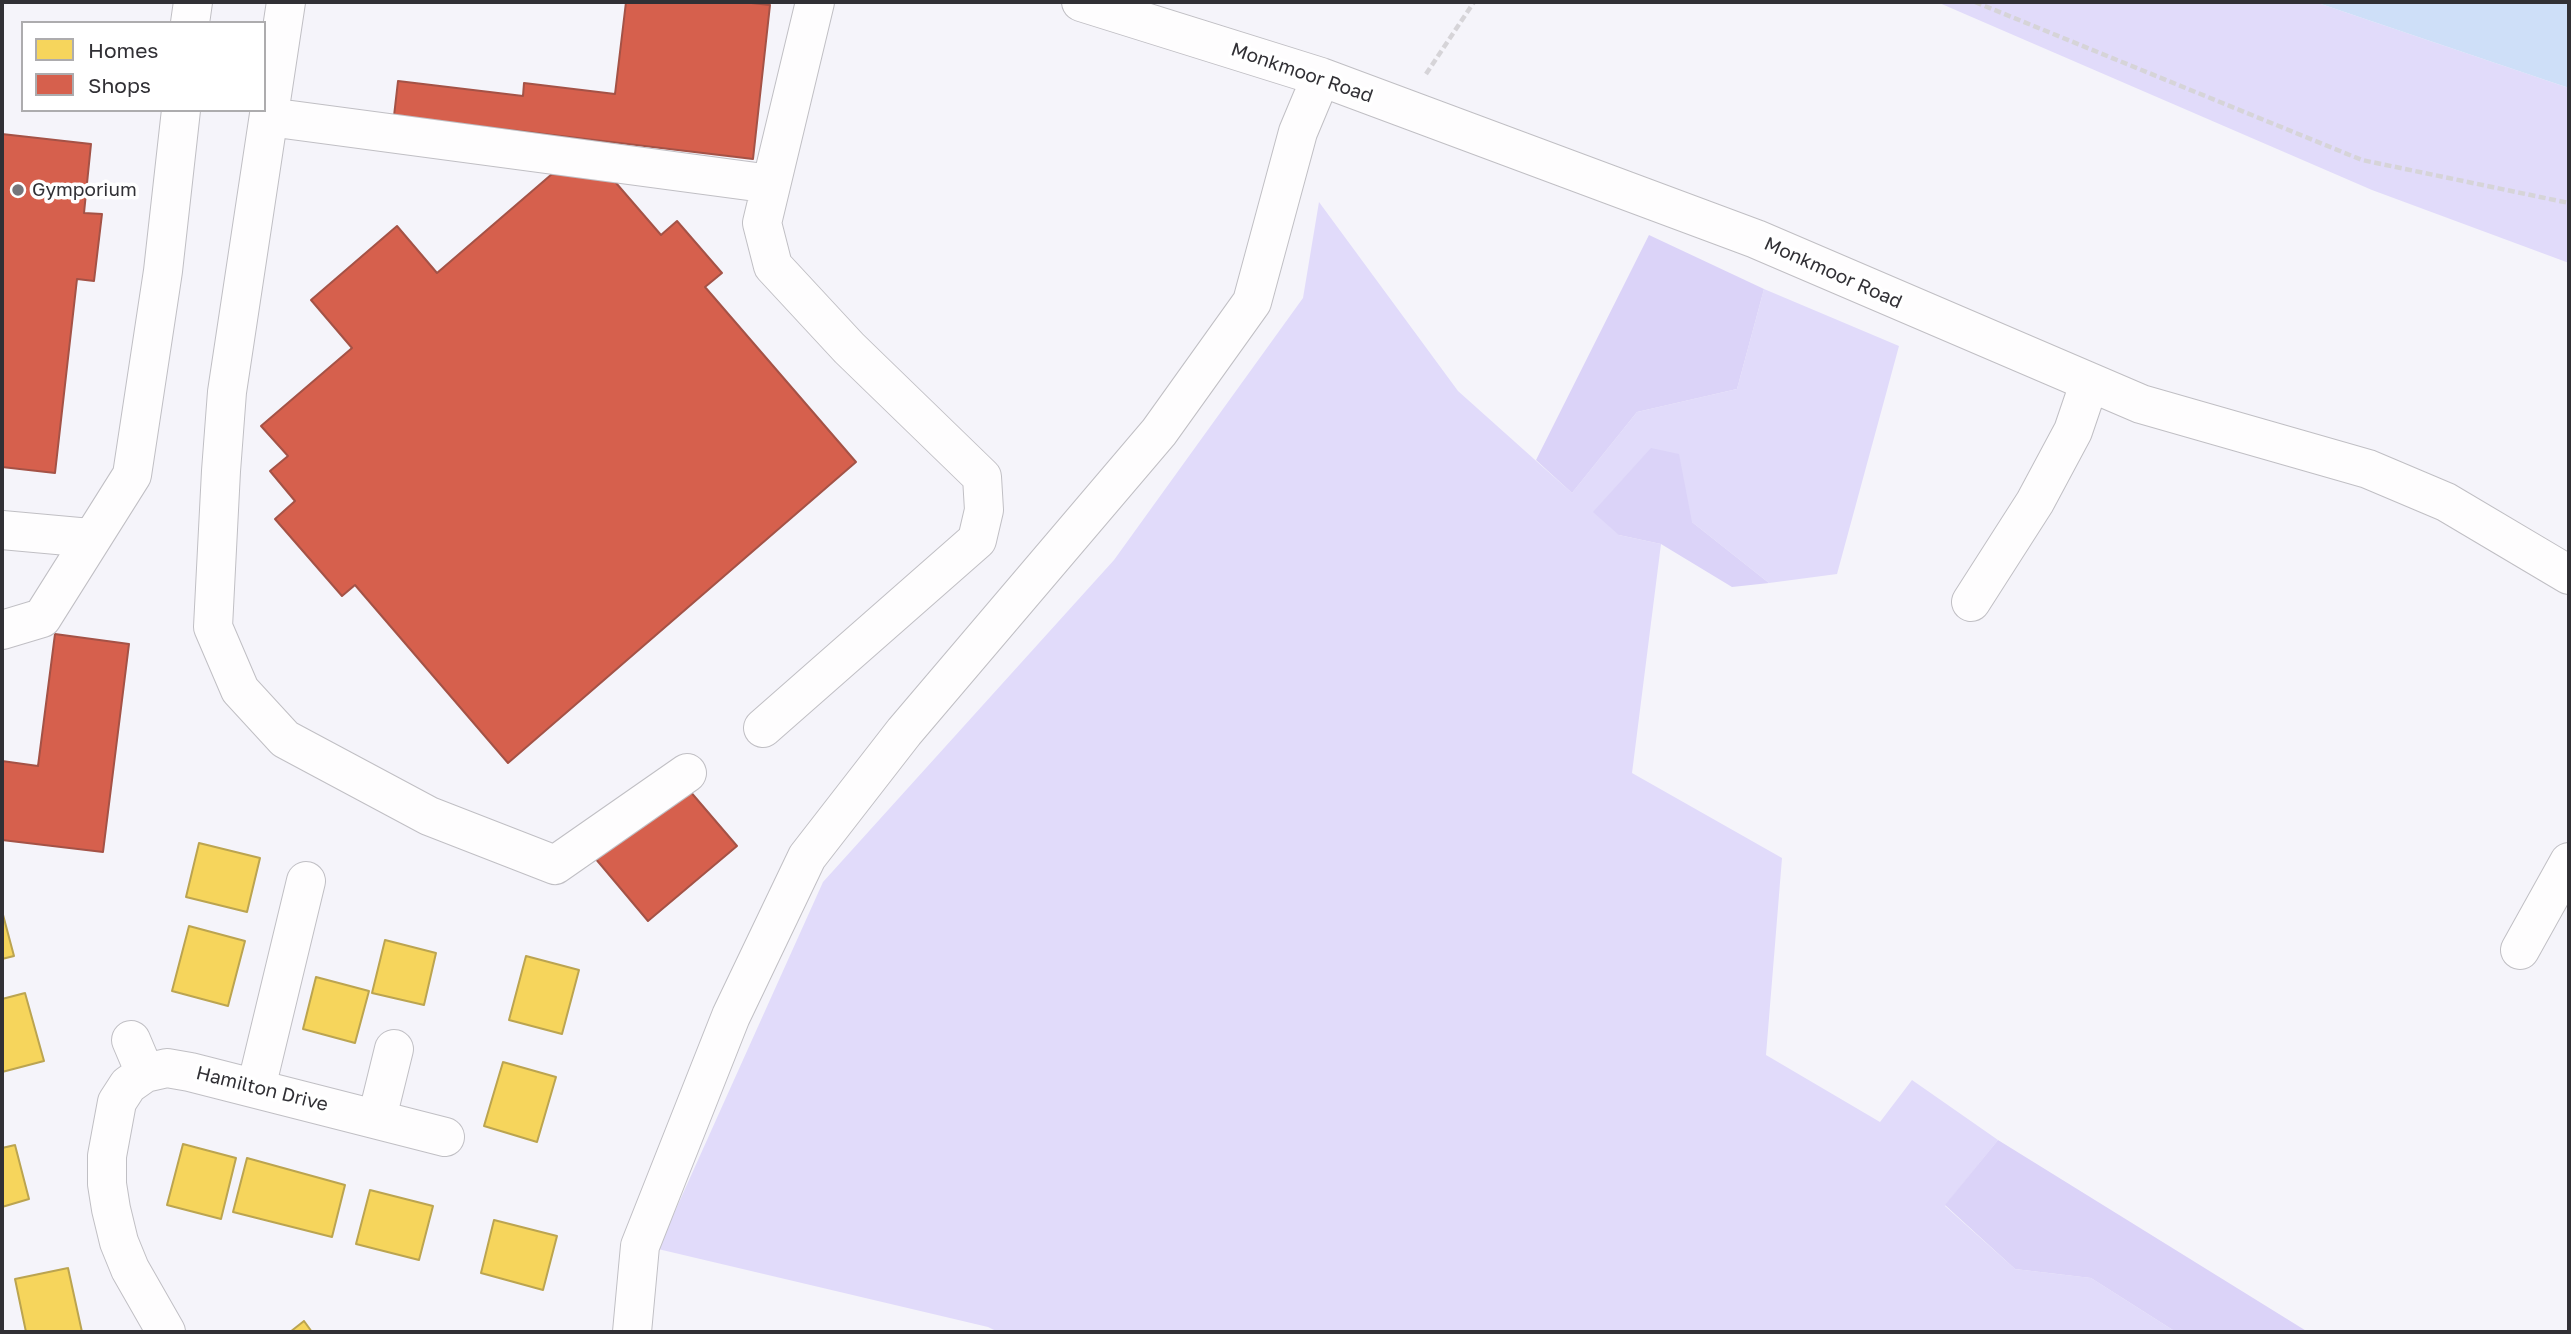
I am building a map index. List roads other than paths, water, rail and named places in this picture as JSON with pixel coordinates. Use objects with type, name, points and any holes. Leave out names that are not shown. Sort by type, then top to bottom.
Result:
[{"type":"street","points":[[190,21],[192,2]]},
{"type":"street","points":[[286,2],[227,392],[213,627],[240,690],[285,739],[429,816],[555,865],[687,772]]},
{"type":"street","points":[[763,728],[977,540],[984,510],[982,477],[849,348],[774,266],[762,223],[815,2]]},
{"type":"street","name":"Monkmoor Road","points":[[1081,2],[1321,77],[1756,239],[2141,404],[2368,469],[2446,502],[2569,575]]},
{"type":"street","points":[[632,1332],[640,1246],[731,1016],[807,857],[904,732],[1159,432],[1252,302],[1298,132],[1321,77]]},
{"type":"street","points":[[2,630],[42,618],[132,475],[163,271],[181,112]]},
{"type":"street","points":[[269,117],[771,184]]},
{"type":"street","points":[[1971,602],[2035,502],[2073,430],[2090,384]]},
{"type":"street","points":[[2,530],[90,538]]},
{"type":"street","points":[[2520,950],[2569,862]]},
{"type":"street","points":[[256,1088],[306,881]]},
{"type":"street","points":[[377,1118],[394,1049]]},
{"type":"street","name":"Hamilton Drive","points":[[166,1332],[130,1269],[119,1242],[107,1184],[107,1156],[117,1102],[128,1085],[138,1056],[167,1068],[445,1137]]},
{"type":"water","points":[[2315,2],[2569,2],[2569,88]]},
{"type":"place","name":"Gymporium","points":[[18,190]]}]
